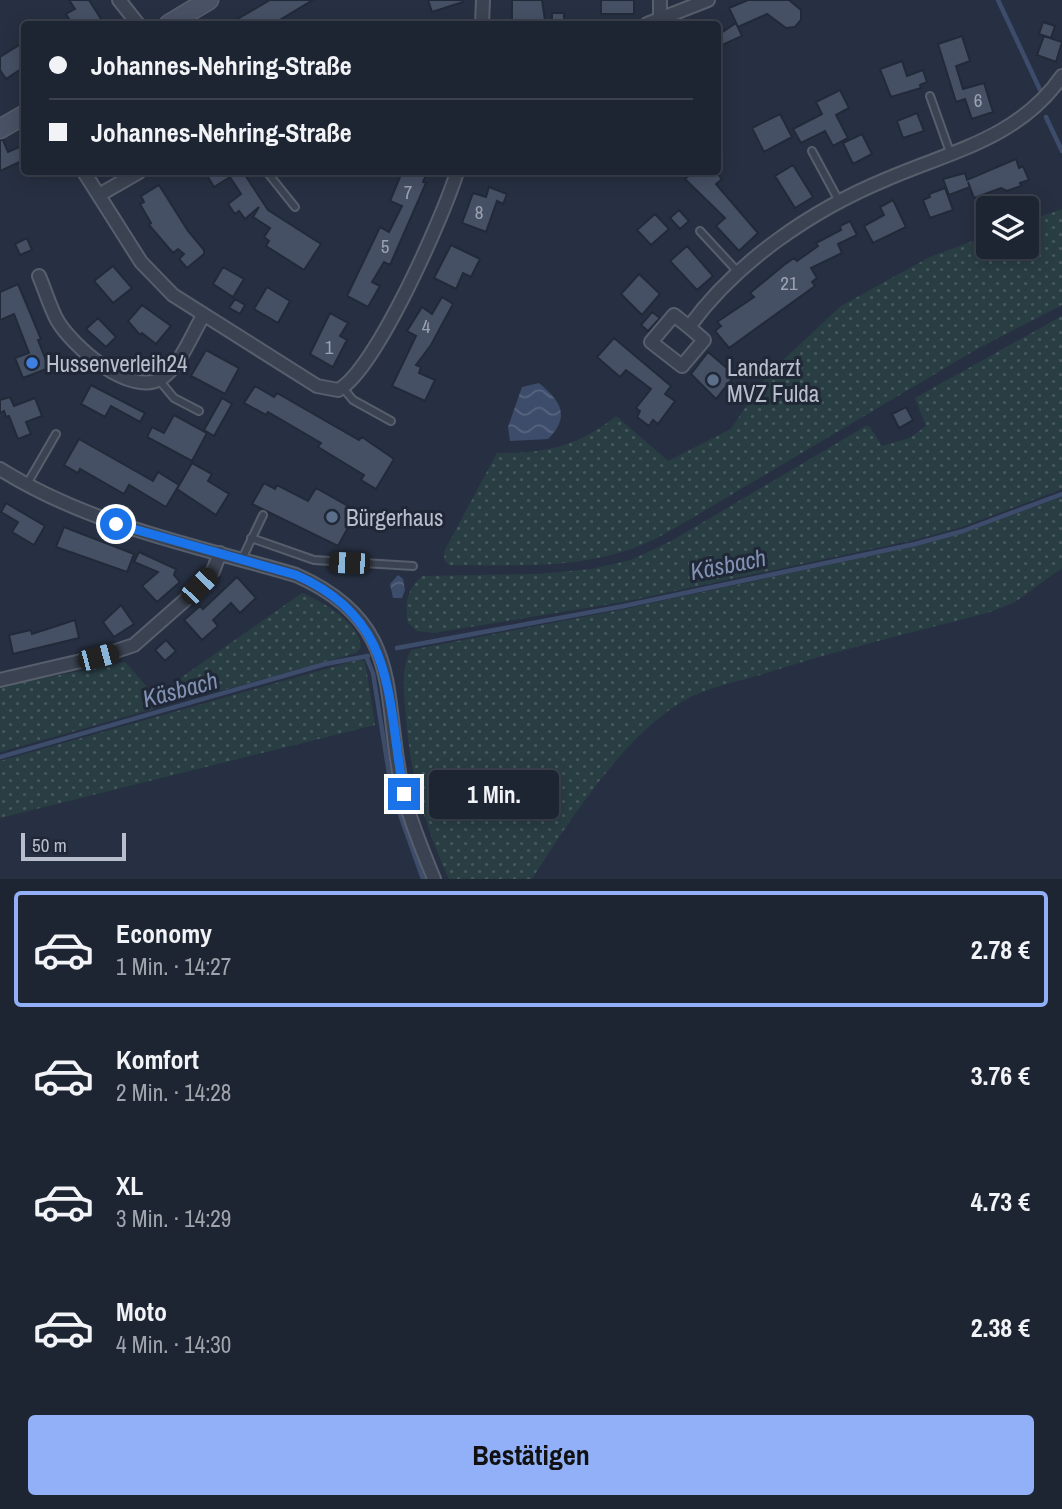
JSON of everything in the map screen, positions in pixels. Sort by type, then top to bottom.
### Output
[{"type":"street","points":[[119,0],[136,21]]},
{"type":"street","points":[[174,21],[209,0]]},
{"type":"street","points":[[482,21],[483,0]]},
{"type":"street","points":[[660,0],[660,19]]},
{"type":"street","points":[[655,21],[708,0]]},
{"type":"street","points":[[689,327],[738,272],[810,218],[887,178],[951,155],[1007,130],[1040,104],[1062,76]]},
{"type":"street","points":[[0,129],[21,117]]},
{"type":"street","points":[[86,175],[141,262],[173,295],[317,386],[331,390],[343,388],[354,379],[366,359],[424,255],[456,175]]},
{"type":"street","points":[[99,195],[134,175]]},
{"type":"street","points":[[39,276],[58,321],[72,341],[94,360],[128,380],[146,383],[159,380],[169,373],[203,316]]},
{"type":"street","points":[[0,469],[26,485],[116,524],[242,559],[316,584],[348,607],[374,643],[390,687],[404,794],[434,879]]},
{"type":"street","points":[[0,680],[98,657],[134,645],[214,571],[220,553]]},
{"type":"lane","points":[[930,96],[951,155]]},
{"type":"lane","points":[[812,151],[839,201]]},
{"type":"lane","points":[[269,175],[295,207]]},
{"type":"lane","points":[[700,231],[738,272]]},
{"type":"lane","points":[[159,380],[174,398],[199,411]]},
{"type":"lane","points":[[343,388],[353,400],[391,421]]},
{"type":"lane","points":[[26,485],[55,435]]},
{"type":"lane","points":[[242,559],[263,515]]},
{"type":"lane","points":[[251,538],[314,560],[412,565]]},
{"type":"green space","points":[[1062,209],[1062,305],[977,349],[651,541],[604,557],[582,561],[538,565],[449,565],[444,560],[445,550],[497,453],[530,452],[560,446],[589,435],[616,416],[668,461],[731,429],[767,375],[841,306],[930,257],[976,240],[976,259],[1039,259],[1039,217]]},
{"type":"green space","points":[[1062,316],[1062,489],[962,527],[914,540],[623,602],[433,633],[417,631],[408,623],[408,598],[422,576],[539,574],[592,569],[631,560],[673,540],[866,426],[870,427],[882,446],[910,438],[926,426],[915,398]]},
{"type":"green space","points":[[1062,497],[1062,568],[1015,602],[990,612],[819,657],[692,696],[661,716],[619,757],[562,832],[532,879],[449,879],[424,815],[410,755],[404,671],[411,650],[625,609],[916,546],[963,533]]},
{"type":"green space","points":[[302,593],[329,607],[347,621],[359,638],[361,647],[356,653],[209,694],[201,695],[188,690],[153,709],[0,752],[0,687],[125,662],[155,696]]},
{"type":"green space","points":[[358,660],[365,661],[375,725],[0,818],[0,761]]},
{"type":"water","points":[[539,383],[557,402],[561,415],[560,423],[548,439],[510,441],[508,427],[522,387]]},
{"type":"water","points":[[398,575],[403,579],[405,590],[402,598],[393,598],[390,584]]},
{"type":"building","points":[[69,0],[89,0],[101,19],[70,21],[66,14],[75,9]]},
{"type":"building","points":[[270,0],[313,0],[278,21],[234,21]]},
{"type":"building","points":[[428,0],[462,0],[463,2],[432,12]]},
{"type":"building","points":[[512,0],[542,0],[545,20],[512,21]]},
{"type":"building","points":[[601,0],[634,0],[634,14],[601,14]]},
{"type":"building","points":[[748,0],[789,0],[801,10],[801,20],[795,27],[786,28],[767,14],[738,27],[729,8]]},
{"type":"building","points":[[552,13],[564,13],[564,21],[552,21]]},
{"type":"building","points":[[1043,22],[1055,26],[1051,38],[1039,34]]},
{"type":"building","points":[[736,23],[742,36],[721,46],[721,33]]},
{"type":"building","points":[[962,36],[970,61],[956,66],[963,89],[984,83],[993,112],[972,119],[965,99],[956,102],[938,44]]},
{"type":"building","points":[[1044,36],[1062,42],[1056,62],[1037,55]]},
{"type":"building","points":[[21,44],[21,69],[6,79],[0,70],[0,57]]},
{"type":"building","points":[[902,61],[907,76],[923,70],[927,82],[920,85],[921,88],[891,97],[880,69]]},
{"type":"building","points":[[840,90],[849,108],[836,115],[848,138],[833,146],[825,131],[801,143],[793,129],[822,114],[816,102]]},
{"type":"building","points":[[917,113],[924,131],[903,138],[897,121]]},
{"type":"building","points":[[780,114],[792,137],[764,152],[752,128]]},
{"type":"building","points":[[862,134],[872,154],[853,164],[843,143]]},
{"type":"building","points":[[0,140],[3,140],[8,152],[21,146],[21,161],[0,171]]},
{"type":"building","points":[[1016,159],[1019,168],[1023,166],[1029,180],[1020,183],[1021,186],[1007,191],[1001,188],[974,198],[970,187],[949,195],[943,179],[965,173],[967,180]]},
{"type":"building","points":[[793,165],[813,197],[795,208],[775,176]]},
{"type":"building","points":[[207,175],[245,175],[268,210],[321,244],[304,270],[266,246],[269,241],[264,237],[270,228],[253,217],[259,207],[245,219],[239,211],[235,214],[228,204],[241,194],[230,177],[214,187]]},
{"type":"building","points":[[401,175],[426,175],[423,182],[426,183],[390,265],[384,262],[372,282],[380,286],[368,307],[347,296],[380,227],[389,232],[402,206],[390,201]]},
{"type":"building","points":[[690,175],[719,175],[722,179],[716,184],[758,233],[739,251],[716,226],[725,218],[685,179]]},
{"type":"building","points":[[159,185],[188,231],[204,250],[204,254],[187,268],[179,259],[184,254],[178,249],[173,253],[149,225],[151,223],[140,204],[144,202],[141,196]]},
{"type":"building","points":[[489,187],[507,194],[503,204],[497,201],[486,232],[462,223],[473,193],[486,197]]},
{"type":"building","points":[[945,188],[953,210],[930,218],[923,200],[930,197],[929,194]]},
{"type":"building","points":[[893,200],[906,227],[873,243],[864,226],[884,215],[880,207]]},
{"type":"building","points":[[679,210],[689,221],[680,229],[670,218]]},
{"type":"building","points":[[655,214],[669,229],[651,245],[637,230]]},
{"type":"building","points":[[850,221],[857,235],[838,244],[842,253],[811,268],[817,278],[812,282],[815,286],[729,348],[715,331],[721,326],[717,322],[754,297],[750,293],[784,265],[794,258],[797,261],[818,246],[816,243],[841,230],[840,226]]},
{"type":"building","points":[[27,238],[32,250],[20,255],[15,244]]},
{"type":"building","points":[[451,245],[480,259],[471,277],[463,273],[456,289],[434,278]]},
{"type":"building","points":[[687,246],[713,276],[697,290],[670,261]]},
{"type":"building","points":[[113,266],[132,288],[113,303],[94,281]]},
{"type":"building","points":[[223,267],[244,279],[233,297],[213,284]]},
{"type":"building","points":[[639,274],[660,294],[642,315],[621,294]]},
{"type":"building","points":[[18,284],[41,339],[38,340],[49,368],[23,378],[15,358],[29,353],[14,314],[0,320],[0,292]]},
{"type":"building","points":[[267,287],[290,301],[278,323],[254,309]]},
{"type":"building","points":[[442,297],[453,304],[431,345],[416,365],[421,367],[419,373],[435,380],[425,401],[392,386],[416,336],[407,331],[422,307],[432,314]]},
{"type":"building","points":[[235,299],[245,305],[240,314],[229,308]]},
{"type":"building","points":[[142,305],[171,326],[156,344],[142,333],[140,335],[128,321]]},
{"type":"building","points":[[652,312],[660,318],[648,331],[641,325]]},
{"type":"building","points":[[330,313],[348,323],[340,336],[347,340],[333,367],[310,354]]},
{"type":"building","points":[[98,318],[116,337],[106,347],[86,329]]},
{"type":"building","points":[[614,338],[671,386],[665,394],[675,401],[658,424],[653,420],[649,426],[637,417],[640,411],[636,408],[651,389],[626,370],[620,377],[597,357]]},
{"type":"building","points":[[206,350],[239,368],[225,394],[191,376]]},
{"type":"building","points":[[708,352],[735,375],[716,399],[691,374]]},
{"type":"building","points":[[91,385],[145,413],[140,422],[111,406],[105,417],[81,404]]},
{"type":"building","points":[[255,386],[274,397],[277,393],[359,440],[362,437],[394,459],[376,489],[361,480],[364,475],[318,447],[321,443],[268,412],[266,415],[244,403]]},
{"type":"building","points":[[10,397],[14,406],[35,398],[42,416],[26,422],[31,434],[18,439],[9,416],[6,417],[4,411],[0,413],[0,400]]},
{"type":"building","points":[[222,398],[232,404],[214,436],[204,430]]},
{"type":"building","points":[[906,407],[913,420],[899,428],[892,414]]},
{"type":"building","points":[[174,415],[207,433],[192,461],[147,437],[152,427],[164,433]]},
{"type":"building","points":[[79,439],[153,481],[158,472],[179,485],[166,507],[129,485],[124,494],[80,469],[78,473],[64,465]]},
{"type":"building","points":[[192,463],[212,474],[208,481],[229,494],[216,515],[177,489]]},
{"type":"building","points":[[264,483],[275,489],[277,485],[308,501],[316,488],[357,511],[338,546],[252,504]]},
{"type":"building","points":[[6,503],[45,526],[34,545],[12,532],[18,522],[1,512]]},
{"type":"building","points":[[64,527],[134,554],[127,572],[56,547]]},
{"type":"building","points":[[139,552],[176,569],[174,575],[180,582],[157,602],[142,586],[158,572],[134,562]]},
{"type":"building","points":[[237,577],[256,598],[240,613],[231,603],[213,620],[218,626],[202,640],[184,620],[200,606],[203,609]]},
{"type":"building","points":[[121,605],[134,624],[114,637],[103,622]]},
{"type":"building","points":[[75,620],[79,638],[13,654],[9,635],[31,630],[32,634]]},
{"type":"building","points":[[166,640],[176,651],[165,661],[155,650]]},
{"type":"waterway","points":[[998,0],[1041,92]]},
{"type":"waterway","points":[[1046,117],[1062,151]]},
{"type":"waterway","name":"Käsbach","points":[[397,648],[624,606],[915,544],[963,531],[1062,494]]},
{"type":"waterway","points":[[366,656],[373,673],[392,792],[423,879]]},
{"type":"waterway","name":"Käsbach","points":[[0,757],[325,664],[368,656]]},
{"type":"place","name":"Hussenverleih24","points":[[32,363]]},
{"type":"place","name":"Landarzt MVZ Fulda","points":[[713,380]]},
{"type":"place","name":"Bürgerhaus","points":[[332,517]]},
{"type":"route","points":[[116,524],[296,575],[316,584],[348,607],[364,626],[384,665],[390,687],[404,794]]}]
